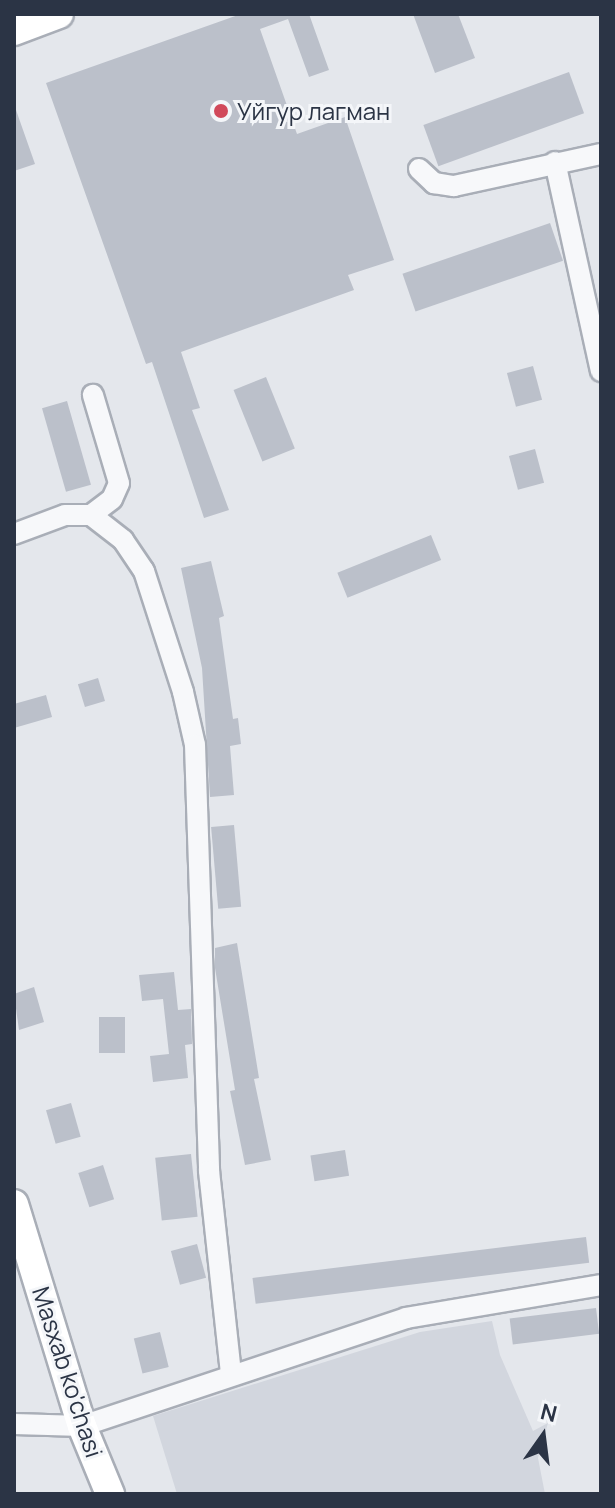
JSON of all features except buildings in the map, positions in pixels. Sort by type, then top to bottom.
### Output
[{"type":"main road","points":[[14,31],[59,14]]},
{"type":"main road","name":"Masxab ko'chasi","points":[[14,1204],[82,1426],[110,1494]]},
{"type":"street","points":[[419,169],[434,183],[454,186],[601,154]]},
{"type":"street","points":[[555,162],[601,371]]},
{"type":"street","points":[[14,534],[65,515],[91,515],[112,499],[119,483],[93,395]]},
{"type":"street","points":[[91,515],[123,540],[144,571],[195,745],[209,1171],[231,1373]]},
{"type":"street","points":[[14,1424],[82,1426],[231,1373],[406,1318],[601,1285]]},
{"type":"shaded area","points":[[492,1321],[500,1355],[533,1431],[548,1423],[538,1458],[545,1494],[177,1494],[153,1416],[420,1332]]},
{"type":"place","name":"Уйгур лагман","points":[[221,111]]}]
